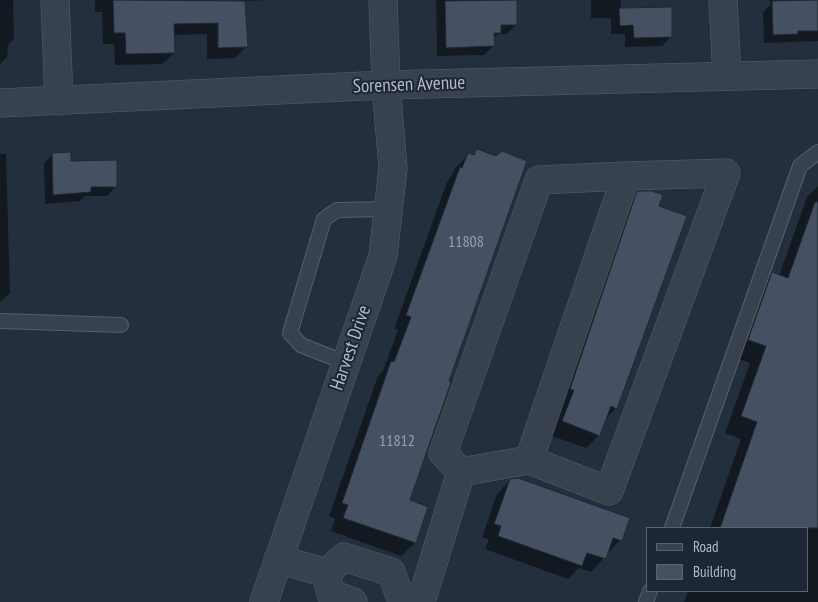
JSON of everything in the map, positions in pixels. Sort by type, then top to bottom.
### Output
[{"type":"street","points":[[55,0],[59,101]]},
{"type":"street","name":"Harvest Drive","points":[[264,602],[383,256],[393,168],[386,85],[383,0]]},
{"type":"street","points":[[723,0],[727,76]]},
{"type":"street","name":"Sorensen Avenue","points":[[0,103],[386,85],[818,74]]},
{"type":"street","points":[[726,173],[609,491],[529,460],[461,472],[443,454],[539,180],[726,173]]},
{"type":"street","points":[[529,460],[626,176]]},
{"type":"street","points":[[408,601],[461,472]]},
{"type":"street","points":[[326,573],[344,557],[374,566],[391,572],[408,601]]},
{"type":"street","points":[[278,559],[326,573]]},
{"type":"street","points":[[361,602],[374,566]]},
{"type":"street","points":[[326,573],[331,594],[353,602]]},
{"type":"lane","points":[[672,527],[800,166],[818,152]]},
{"type":"lane","points":[[346,363],[301,345],[290,332],[324,219],[337,210],[388,209]]},
{"type":"lane","points":[[0,321],[121,325]]},
{"type":"building","points":[[113,0],[245,1],[248,47],[218,48],[218,23],[174,24],[175,53],[126,54],[125,33],[114,33]]},
{"type":"building","points":[[517,0],[517,25],[501,25],[501,33],[494,33],[495,46],[446,48],[445,1]]},
{"type":"building","points":[[818,0],[818,31],[798,31],[798,34],[773,35],[772,1]]},
{"type":"building","points":[[672,7],[672,37],[634,38],[633,25],[620,26],[619,8]]},
{"type":"building","points":[[477,149],[496,156],[502,151],[527,161],[449,381],[451,382],[410,500],[428,507],[416,543],[343,518],[348,505],[342,503],[391,361],[394,362],[411,317],[406,315],[460,167],[462,168],[468,153],[474,155]]},
{"type":"building","points":[[71,152],[71,161],[117,160],[117,187],[91,187],[91,192],[53,195],[52,153]]},
{"type":"building","points":[[637,191],[652,191],[663,195],[659,206],[687,216],[617,409],[611,406],[600,436],[562,421],[574,390],[570,389]]},
{"type":"building","points":[[815,202],[818,202],[818,528],[720,527],[757,422],[741,416],[766,346],[748,340],[772,272],[788,278]]},
{"type":"building","points":[[518,478],[630,518],[622,541],[613,538],[606,559],[587,553],[582,566],[498,536],[501,526],[494,524],[510,479]]}]
